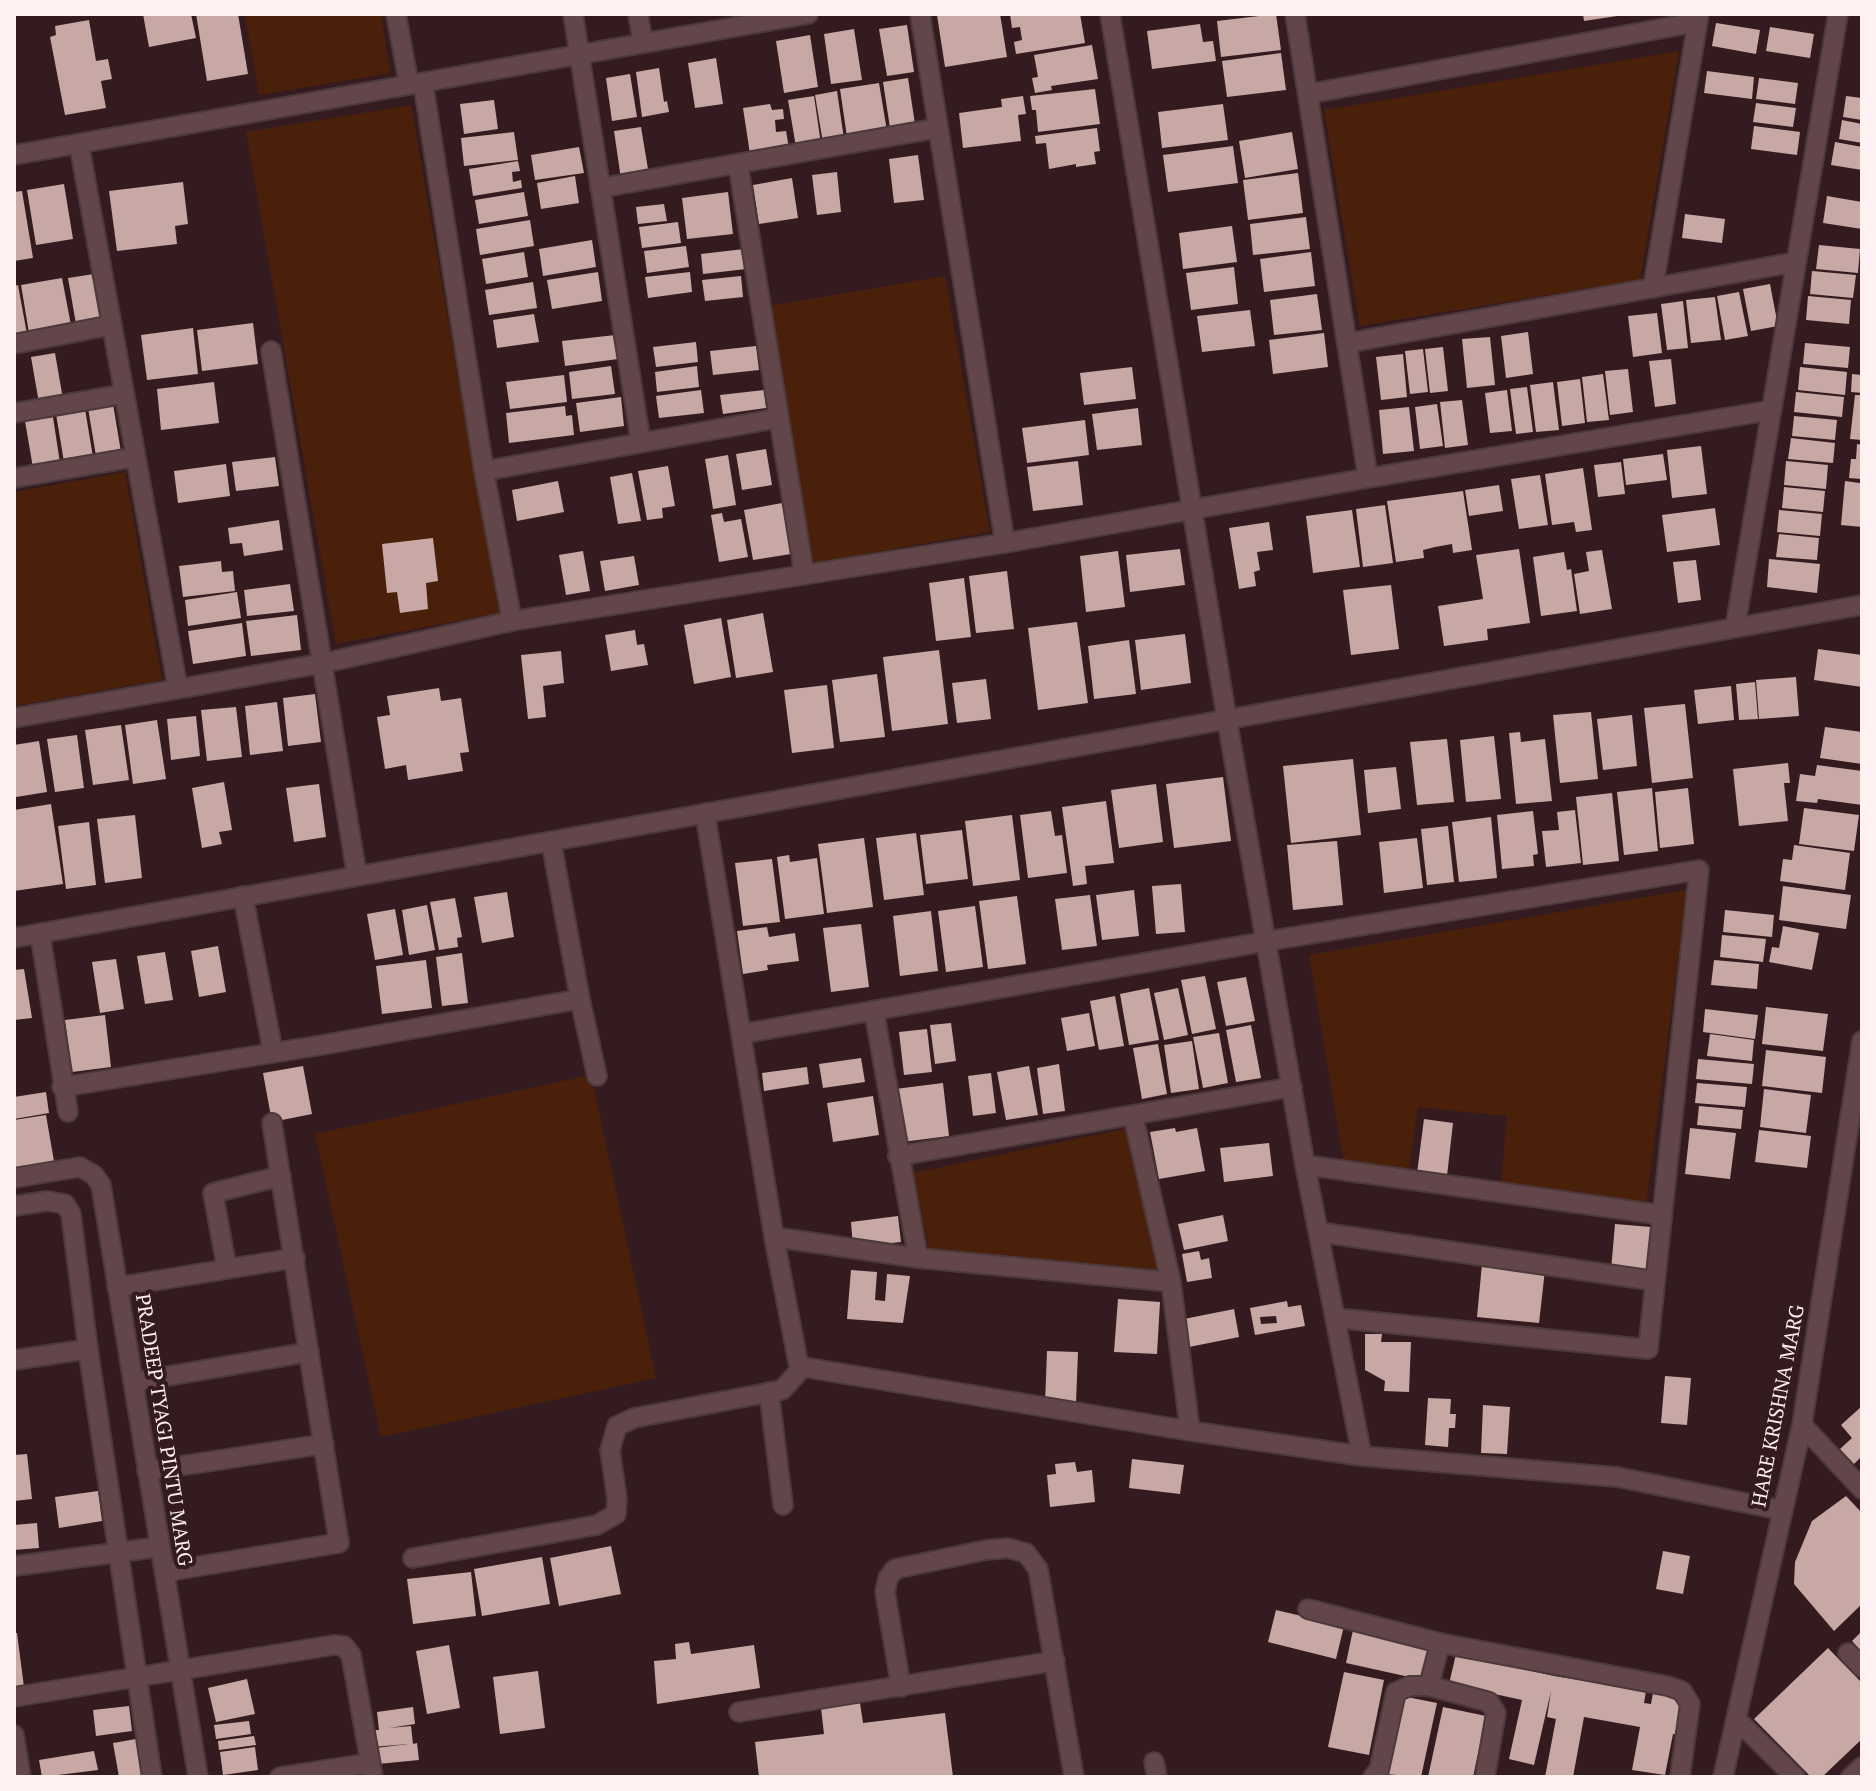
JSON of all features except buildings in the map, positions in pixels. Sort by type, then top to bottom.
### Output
[{"type":"street","points":[[396,14],[416,84],[512,621]]},
{"type":"street","points":[[573,14],[641,443]]},
{"type":"street","points":[[638,14],[643,43]]},
{"type":"street","points":[[14,155],[643,43],[704,23],[808,14]]},
{"type":"street","points":[[920,14],[1005,543]]},
{"type":"street","points":[[1110,14],[1227,720],[1305,1165],[1362,1456]]},
{"type":"street","points":[[1295,14],[1368,478]]},
{"type":"street","points":[[1735,628],[1838,14]]},
{"type":"street","points":[[1308,94],[1698,18],[1653,288]]},
{"type":"street","points":[[600,188],[938,128]]},
{"type":"street","points":[[79,144],[178,689]]},
{"type":"street","points":[[738,164],[804,573]]},
{"type":"street","points":[[1347,343],[1796,262]]},
{"type":"street","points":[[14,344],[112,325]]},
{"type":"street","points":[[271,351],[357,876]]},
{"type":"street","points":[[14,413],[124,394]]},
{"type":"street","points":[[14,718],[324,663],[512,621],[1005,543],[1772,410]]},
{"type":"street","points":[[484,471],[779,418]]},
{"type":"street","points":[[14,478],[136,457]]},
{"type":"street","points":[[14,938],[1862,605]]},
{"type":"street","points":[[705,813],[774,1237],[798,1362],[803,1367],[1362,1456],[1617,1477],[1781,1510]]},
{"type":"street","points":[[551,841],[597,1076]]},
{"type":"street","points":[[741,1034],[1268,941],[1699,870],[1648,1349],[1335,1318]]},
{"type":"street","points":[[243,896],[273,1052]]},
{"type":"street","points":[[40,933],[68,1112]]},
{"type":"street","points":[[62,1087],[580,999]]},
{"type":"street","points":[[874,1011],[918,1258]]},
{"type":"street","name":"HARE KRISHNA MARG","points":[[1723,1777],[1802,1425],[1855,1140],[1862,1041]]},
{"type":"street","points":[[898,1156],[1292,1087]]},
{"type":"street","points":[[1133,1115],[1171,1282],[1190,1431]]},
{"type":"street","points":[[164,1572],[339,1543],[272,1123]]},
{"type":"street","points":[[1305,1165],[1662,1215]]},
{"type":"street","name":"PRADEEP TYAGI PINTU MARG","points":[[14,1178],[80,1167],[94,1175],[101,1185],[198,1777]]},
{"type":"street","points":[[227,1269],[213,1193],[281,1176]]},
{"type":"street","points":[[14,1206],[47,1201],[65,1204],[71,1214],[117,1552],[152,1777]]},
{"type":"street","points":[[1318,1232],[1655,1281]]},
{"type":"street","points":[[774,1237],[918,1258],[1171,1282]]},
{"type":"street","points":[[117,1287],[295,1258]]},
{"type":"street","points":[[14,1360],[88,1349]]},
{"type":"street","points":[[133,1382],[309,1352]]},
{"type":"street","points":[[413,1558],[597,1525],[616,1514],[610,1450],[617,1426],[634,1418],[782,1390],[803,1367]]},
{"type":"street","points":[[769,1392],[783,1505]]},
{"type":"street","points":[[1802,1425],[1862,1489]]},
{"type":"street","points":[[147,1471],[324,1444]]},
{"type":"street","points":[[14,1566],[159,1547]]},
{"type":"street","points":[[901,1687],[885,1592],[888,1578],[895,1569],[986,1550],[1008,1548],[1026,1553],[1038,1569],[1074,1777]]},
{"type":"street","points":[[1308,1609],[1440,1643],[1682,1691],[1690,1704],[1680,1777]]},
{"type":"street","points":[[1429,1686],[1440,1643]]},
{"type":"street","points":[[14,1697],[334,1645],[344,1646],[351,1655],[372,1770],[280,1777]]},
{"type":"street","points":[[1848,1653],[1862,1667]]},
{"type":"street","points":[[739,1712],[1055,1661]]},
{"type":"street","points":[[1373,1777],[1379,1770],[1396,1692],[1410,1686],[1429,1686],[1489,1702],[1496,1713],[1485,1777]]},
{"type":"street","points":[[1736,1719],[1795,1777]]},
{"type":"street","points":[[14,1735],[21,1777]]},
{"type":"street","points":[[1851,1777],[1862,1767]]},
{"type":"shaded area","points":[[381,14],[390,73],[259,95],[245,16]]},
{"type":"shaded area","points":[[1679,51],[1640,280],[1360,326],[1324,110]]},
{"type":"shaded area","points":[[411,105],[499,613],[336,644],[246,132]]},
{"type":"shaded area","points":[[945,276],[990,532],[814,563],[769,306]]},
{"type":"shaded area","points":[[125,472],[162,680],[14,706],[14,492]]},
{"type":"shaded area","points":[[1687,890],[1646,1204],[1501,1185],[1507,1116],[1418,1107],[1408,1175],[1344,1163],[1309,955]]},
{"type":"shaded area","points":[[591,1075],[656,1378],[381,1437],[315,1134]]},
{"type":"shaded area","points":[[1128,1128],[1158,1273],[929,1249],[913,1173]]}]
